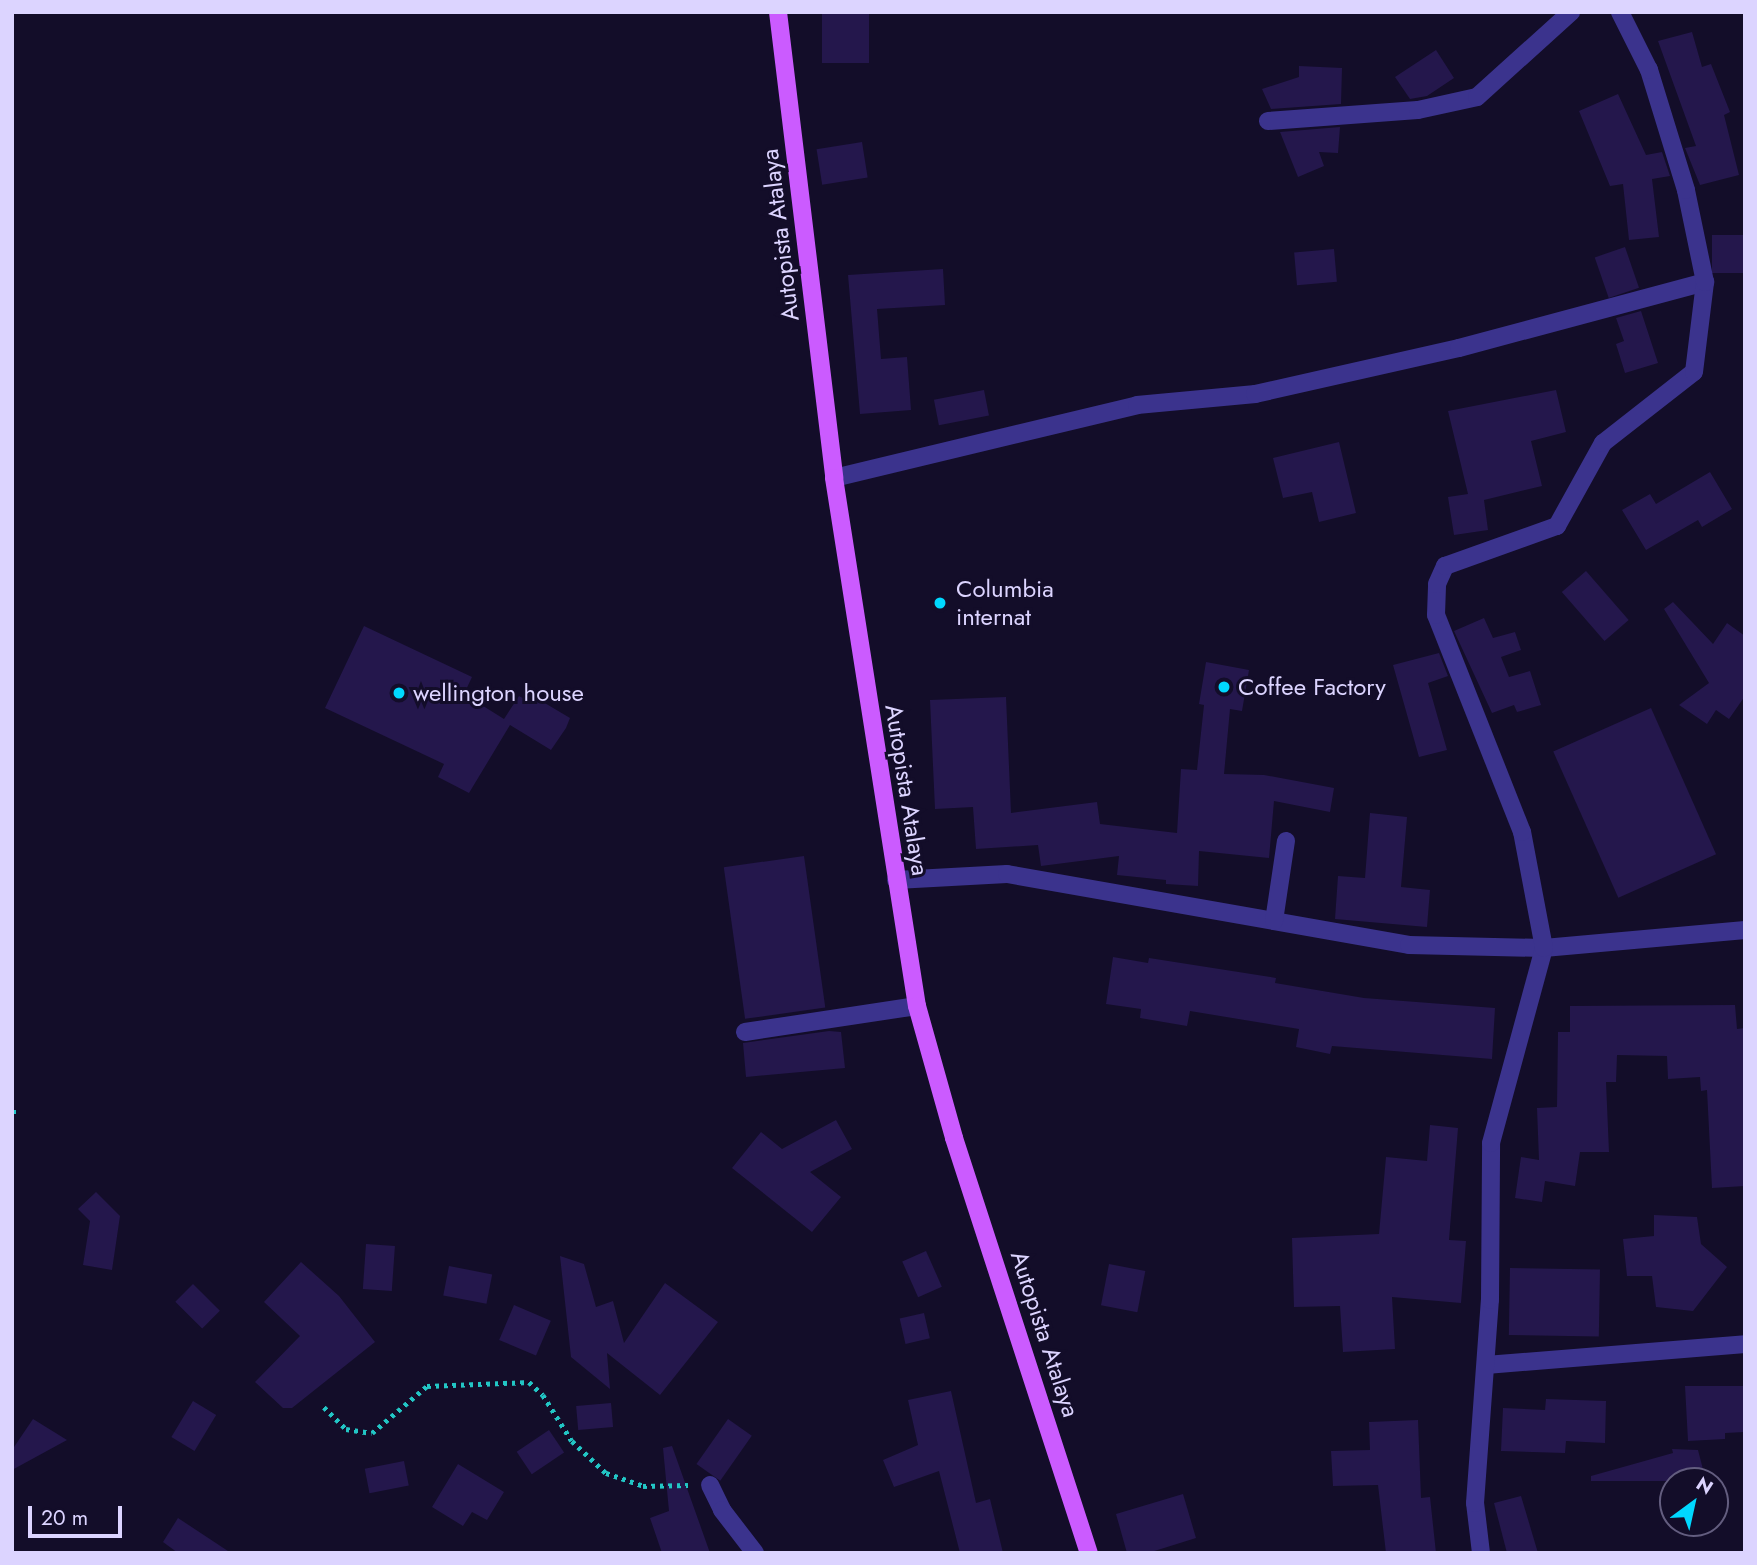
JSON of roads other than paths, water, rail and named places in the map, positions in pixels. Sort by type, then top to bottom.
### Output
[{"type":"main road","name":"Autopista Atalaya","points":[[778,12],[834,478],[917,1006],[954,1138],[1089,1553]]},
{"type":"street","points":[[1268,121],[1418,110],[1477,97],[1571,12]]},
{"type":"street","points":[[1481,1553],[1475,1503],[1486,1365],[1491,1143],[1544,948],[1522,832],[1436,615],[1437,584],[1446,566],[1557,526],[1603,443],[1694,372],[1705,282],[1686,190],[1649,70],[1620,12]]},
{"type":"street","points":[[834,478],[1137,405],[1255,394],[1459,348],[1705,282]]},
{"type":"street","points":[[1274,921],[1286,841]]},
{"type":"street","points":[[896,880],[1007,874],[1409,945],[1544,948],[1745,930]]},
{"type":"street","points":[[745,1032],[917,1006]]},
{"type":"street","points":[[1486,1365],[1745,1343]]},
{"type":"street","points":[[710,1485],[722,1510],[755,1553]]},
{"type":"place","name":"Columbia internat","points":[[940,603]]},
{"type":"place","name":"Coffee Factory","points":[[1224,687]]},
{"type":"place","name":"wellington house","points":[[399,693]]}]
